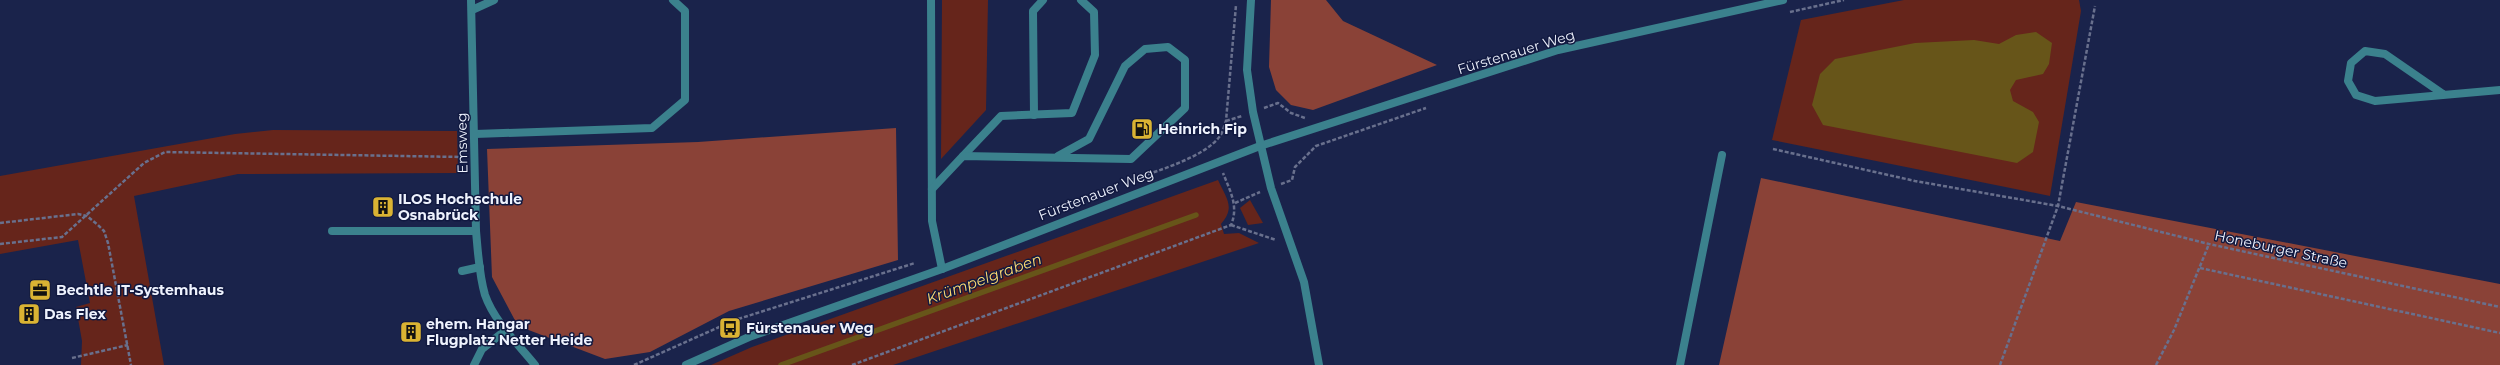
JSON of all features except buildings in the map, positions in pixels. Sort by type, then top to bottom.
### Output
[{"type":"street","name":"Emsweg","points":[[471,0],[476,231],[480,267],[486,296],[506,330],[535,365]]},
{"type":"street","points":[[474,134],[652,128],[686,100],[685,11],[673,0]]},
{"type":"street","points":[[931,0],[932,221],[938,256],[942,269]]},
{"type":"street","points":[[1034,114],[1033,11],[1043,0]]},
{"type":"street","points":[[932,189],[1001,116],[1072,113],[1094,56],[1094,12],[1082,0]]},
{"type":"street","points":[[1251,0],[1247,70],[1260,146],[1271,188],[1304,282],[1319,365]]},
{"type":"street","name":"Fürstenauer Weg","points":[[686,365],[749,337],[942,269],[1260,146],[1558,50],[1784,0]]},
{"type":"street","points":[[472,10],[492,1]]},
{"type":"street","points":[[963,156],[1058,156],[1131,159],[1185,108],[1185,60],[1168,47],[1145,49],[1125,66],[1089,139],[1058,156]]},
{"type":"street","points":[[2443,94],[2385,54],[2365,51],[2351,63],[2348,81],[2356,95],[2375,101],[2500,90]]},
{"type":"street","points":[[1680,365],[1722,155]]},
{"type":"street","points":[[332,231],[476,231]]},
{"type":"street","points":[[462,270],[480,267]]},
{"type":"street","points":[[474,365],[482,349],[506,330]]},
{"type":"path","points":[[1127,182],[1184,159],[1212,144],[1221,135],[1226,121],[1237,0]]},
{"type":"path","points":[[1783,13],[1844,0]]},
{"type":"path","points":[[2000,365],[2058,206],[2095,6]]},
{"type":"path","points":[[1278,103],[1291,113],[1304,116]]},
{"type":"path","points":[[1292,180],[1295,167],[1316,146],[1427,108]]},
{"type":"path","name":"Honeburger Straße","points":[[1773,149],[1916,181],[2058,206],[2209,244],[2500,307]]},
{"type":"path","points":[[0,244],[62,237],[144,163],[166,152],[475,156]]},
{"type":"path","points":[[1231,225],[1235,216],[1235,203]]},
{"type":"path","points":[[0,223],[78,214],[87,216],[104,231],[108,243],[131,365]]},
{"type":"path","points":[[852,365],[1231,225],[1259,234]]},
{"type":"path","points":[[2156,365],[2174,330],[2209,244]]},
{"type":"path","points":[[634,365],[735,320],[938,256]]},
{"type":"path","points":[[2200,268],[2500,334]]},
{"type":"path","points":[[72,358],[128,345]]},
{"type":"shaded area","points":[[942,0],[988,0],[986,110],[941,159]]},
{"type":"shaded area","points":[[1271,0],[1326,0],[1343,21],[1437,65],[1313,110],[1291,105],[1276,90],[1269,67]]},
{"type":"shaded area","points":[[1904,0],[2079,0],[2081,11],[2050,196],[1772,140],[1801,20]]},
{"type":"shaded area","points":[[2036,32],[2052,43],[2049,64],[2043,74],[2016,80],[2010,90],[2013,101],[2033,112],[2039,122],[2033,152],[2017,163],[1823,125],[1812,105],[1820,74],[1835,59],[1915,43],[1974,40],[1999,44],[2016,35]]},
{"type":"shaded area","points":[[896,128],[898,260],[729,311],[650,352],[605,359],[518,326],[492,277],[487,149],[698,142]]},
{"type":"shaded area","points":[[273,130],[457,131],[458,173],[238,174],[134,196],[164,365],[81,365],[82,341],[76,307],[90,303],[78,240],[0,254],[0,176],[235,134]]},
{"type":"shaded area","points":[[1761,178],[2060,241],[2076,202],[2500,284],[2500,365],[1719,365]]},
{"type":"shaded area","points":[[1218,180],[1229,207],[1226,218],[1221,224],[1224,234],[1239,233],[1259,243],[893,365],[711,365],[752,347]]},
{"type":"shaded area","points":[[1250,200],[1263,223],[1248,225],[1240,208]]},
{"type":"waterway","name":"Krümpelgraben","points":[[781,365],[1196,215]]},
{"type":"place","name":"Heinrich Fip","points":[[1142,129]]},
{"type":"place","name":"ILOS Hochschule Osnabrück","points":[[383,207]]},
{"type":"place","name":"Bechtle IT-Systemhaus","points":[[40,290]]},
{"type":"place","name":"Das Flex","points":[[29,314]]},
{"type":"place","name":"Fürstenauer Weg","points":[[730,328]]},
{"type":"place","name":"ehem. Hangar Flugplatz Netter Heide","points":[[411,332]]}]
